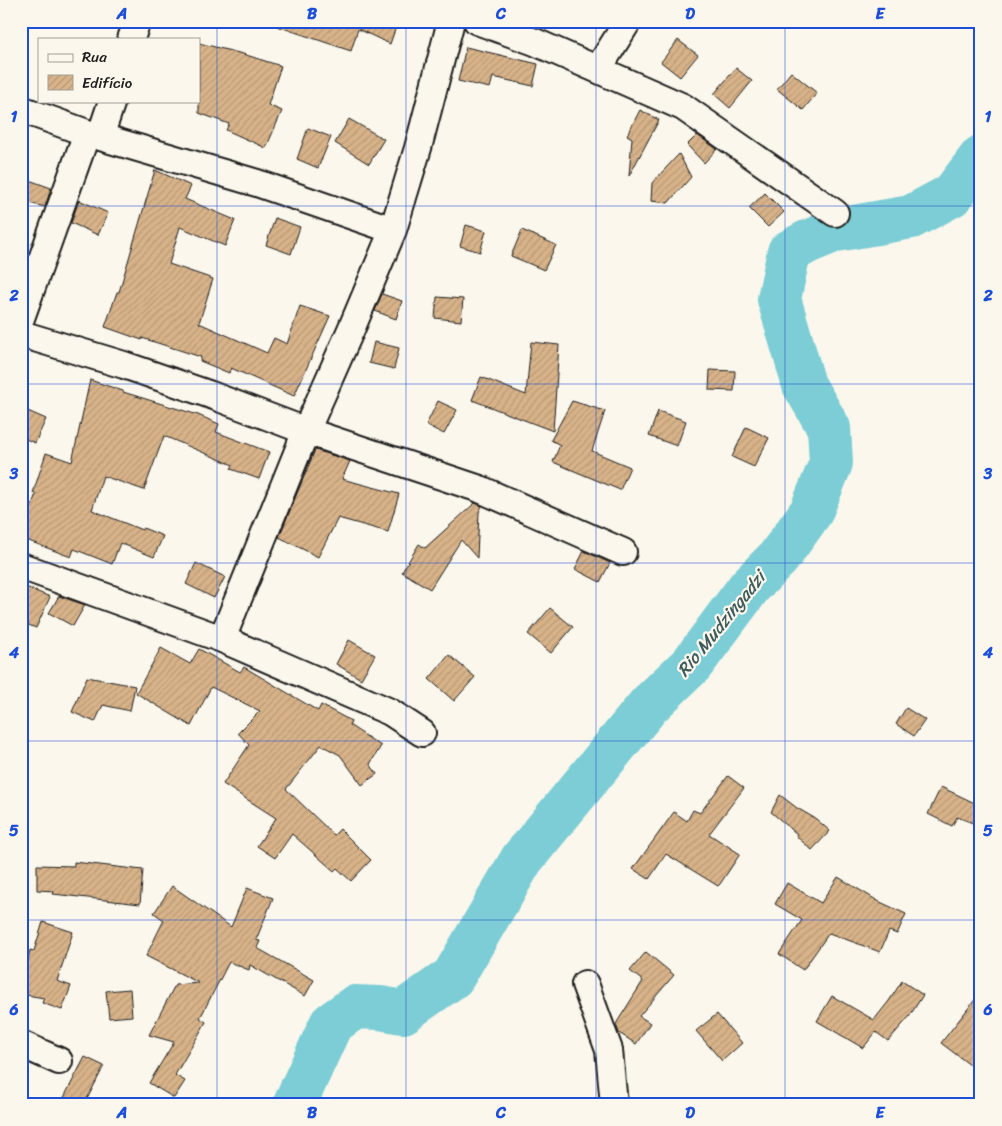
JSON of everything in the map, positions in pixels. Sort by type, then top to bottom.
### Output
[{"type":"street","points":[[131,38],[137,21]]},
{"type":"street","points":[[222,638],[306,431],[393,230],[418,148],[451,21]]},
{"type":"street","points":[[477,21],[535,42],[683,107],[835,213]]},
{"type":"street","points":[[598,69],[628,21]]},
{"type":"street","points":[[21,318],[94,135],[111,102]]},
{"type":"street","points":[[21,109],[94,135],[257,183],[393,230]]},
{"type":"street","points":[[21,334],[142,371],[306,431],[480,489],[623,552]]},
{"type":"street","points":[[21,566],[222,638],[390,712],[422,733]]},
{"type":"street","points":[[585,984],[609,1050],[614,1105]]},
{"type":"street","points":[[21,1044],[59,1061]]},
{"type":"building","points":[[274,21],[398,21],[390,44],[358,29],[351,51],[274,25]]},
{"type":"building","points":[[678,40],[698,55],[680,77],[661,62]]},
{"type":"building","points":[[200,43],[281,66],[268,105],[282,111],[266,148],[226,130],[229,124],[199,113]]},
{"type":"building","points":[[466,47],[538,64],[533,86],[493,77],[490,88],[458,81]]},
{"type":"building","points":[[736,68],[752,81],[730,108],[714,94]]},
{"type":"building","points":[[791,72],[817,93],[803,110],[777,89]]},
{"type":"building","points":[[640,110],[659,120],[629,176],[632,138],[627,135]]},
{"type":"building","points":[[349,119],[384,139],[369,164],[335,143]]},
{"type":"building","points":[[308,128],[331,137],[318,168],[297,159]]},
{"type":"building","points":[[697,135],[717,149],[704,163],[687,145]]},
{"type":"building","points":[[679,154],[691,177],[668,203],[651,201],[652,183]]},
{"type":"building","points":[[155,170],[191,186],[185,199],[235,220],[225,246],[180,227],[169,264],[213,279],[199,323],[267,353],[274,338],[287,344],[300,306],[330,316],[294,396],[231,368],[229,373],[200,361],[201,357],[105,327],[117,292],[119,292]]},
{"type":"building","points":[[21,177],[51,188],[45,207],[21,201]]},
{"type":"building","points":[[765,193],[784,212],[768,227],[749,208]]},
{"type":"building","points":[[79,200],[108,213],[98,235],[71,223]]},
{"type":"building","points":[[275,218],[300,227],[291,254],[266,245]]},
{"type":"building","points":[[466,225],[486,231],[480,252],[460,246]]},
{"type":"building","points":[[522,230],[556,245],[544,270],[511,256]]},
{"type":"building","points":[[382,294],[402,301],[396,319],[375,311]]},
{"type":"building","points":[[437,297],[463,299],[461,321],[435,318]]},
{"type":"building","points":[[374,342],[399,348],[394,369],[369,363]]},
{"type":"building","points":[[531,342],[559,345],[553,431],[472,400],[481,377],[526,395]]},
{"type":"building","points":[[710,370],[735,371],[734,391],[709,390]]},
{"type":"building","points":[[90,380],[198,415],[219,424],[216,432],[269,452],[259,479],[231,469],[233,465],[164,436],[144,490],[103,476],[92,510],[142,530],[143,528],[163,536],[154,557],[120,543],[112,564],[74,549],[71,557],[21,538],[21,533],[36,494],[33,493],[46,453],[72,462]]},
{"type":"building","points":[[438,401],[457,410],[444,434],[426,425]]},
{"type":"building","points":[[572,401],[605,411],[592,451],[630,467],[620,490],[553,462],[560,445],[551,440]]},
{"type":"building","points":[[21,408],[46,419],[35,443],[21,437]]},
{"type":"building","points":[[658,411],[686,421],[677,446],[649,436]]},
{"type":"building","points":[[746,427],[769,438],[754,467],[732,457]]},
{"type":"building","points":[[315,450],[350,461],[342,479],[399,494],[388,532],[338,518],[318,557],[279,537]]},
{"type":"building","points":[[475,503],[482,506],[479,512],[477,558],[461,540],[430,589],[402,572],[419,544],[425,548]]},
{"type":"building","points":[[584,551],[610,563],[600,582],[575,569]]},
{"type":"building","points":[[196,563],[225,577],[214,598],[186,584]]},
{"type":"building","points":[[21,585],[50,597],[36,628],[21,622]]},
{"type":"building","points":[[59,596],[85,605],[73,626],[49,613]]},
{"type":"building","points":[[550,608],[573,627],[551,653],[528,634]]},
{"type":"building","points":[[349,640],[375,655],[361,679],[336,664]]},
{"type":"building","points":[[161,648],[190,664],[199,649],[240,672],[244,667],[318,711],[321,705],[351,721],[349,725],[381,746],[370,764],[377,774],[362,785],[340,755],[321,745],[286,789],[334,835],[340,829],[371,860],[351,881],[337,868],[334,871],[292,834],[275,858],[257,846],[276,818],[223,784],[249,745],[238,733],[260,711],[211,687],[191,726],[136,693]]},
{"type":"building","points":[[449,655],[475,677],[454,701],[429,679]]},
{"type":"building","points":[[87,677],[135,686],[130,711],[103,705],[95,722],[72,712]]},
{"type":"building","points":[[906,708],[925,720],[914,736],[896,724]]},
{"type":"building","points":[[728,776],[744,788],[709,834],[740,854],[718,886],[666,854],[649,879],[633,869],[674,812],[687,821],[693,810],[700,813]]},
{"type":"building","points":[[941,787],[981,806],[981,826],[957,817],[952,826],[928,814]]},
{"type":"building","points":[[780,795],[816,819],[830,831],[812,850],[796,836],[797,834],[771,812]]},
{"type":"building","points":[[74,862],[143,870],[140,904],[53,894],[54,891],[37,890],[37,865],[74,866]]},
{"type":"building","points":[[838,877],[878,901],[906,914],[897,934],[889,931],[880,952],[829,933],[803,970],[779,954],[802,920],[775,904],[787,883],[821,903]]},
{"type":"building","points":[[172,886],[231,927],[247,888],[273,898],[256,940],[260,941],[257,948],[314,980],[305,996],[250,965],[249,970],[229,962],[200,1018],[206,1022],[175,1075],[185,1081],[174,1098],[149,1083],[174,1042],[149,1035],[175,985],[199,983],[146,956],[164,920],[154,913]]},
{"type":"building","points":[[43,922],[73,932],[57,981],[71,986],[62,1010],[42,1003],[44,998],[21,994],[30,950],[34,951]]},
{"type":"building","points":[[646,952],[674,975],[639,1016],[650,1023],[636,1044],[619,1033],[616,1024],[643,981],[630,971]]},
{"type":"building","points":[[902,981],[923,995],[909,1017],[888,1041],[876,1032],[863,1048],[817,1021],[832,996],[874,1020]]},
{"type":"building","points":[[130,989],[132,1016],[109,1018],[106,991]]},
{"type":"building","points":[[981,992],[981,1051],[970,1065],[941,1043]]},
{"type":"building","points":[[717,1014],[742,1043],[722,1061],[696,1031]]},
{"type":"building","points":[[85,1057],[104,1066],[84,1105],[60,1105]]},
{"type":"waterway","name":"Rio Mudzingadzi","points":[[296,1105],[296,1101],[331,1024],[355,1007],[380,1008],[403,1012],[453,977],[522,859],[649,705],[692,664],[750,586],[778,558],[811,512],[831,463],[829,428],[804,385],[779,299],[789,252],[836,230],[911,217],[952,195],[981,157]]}]
